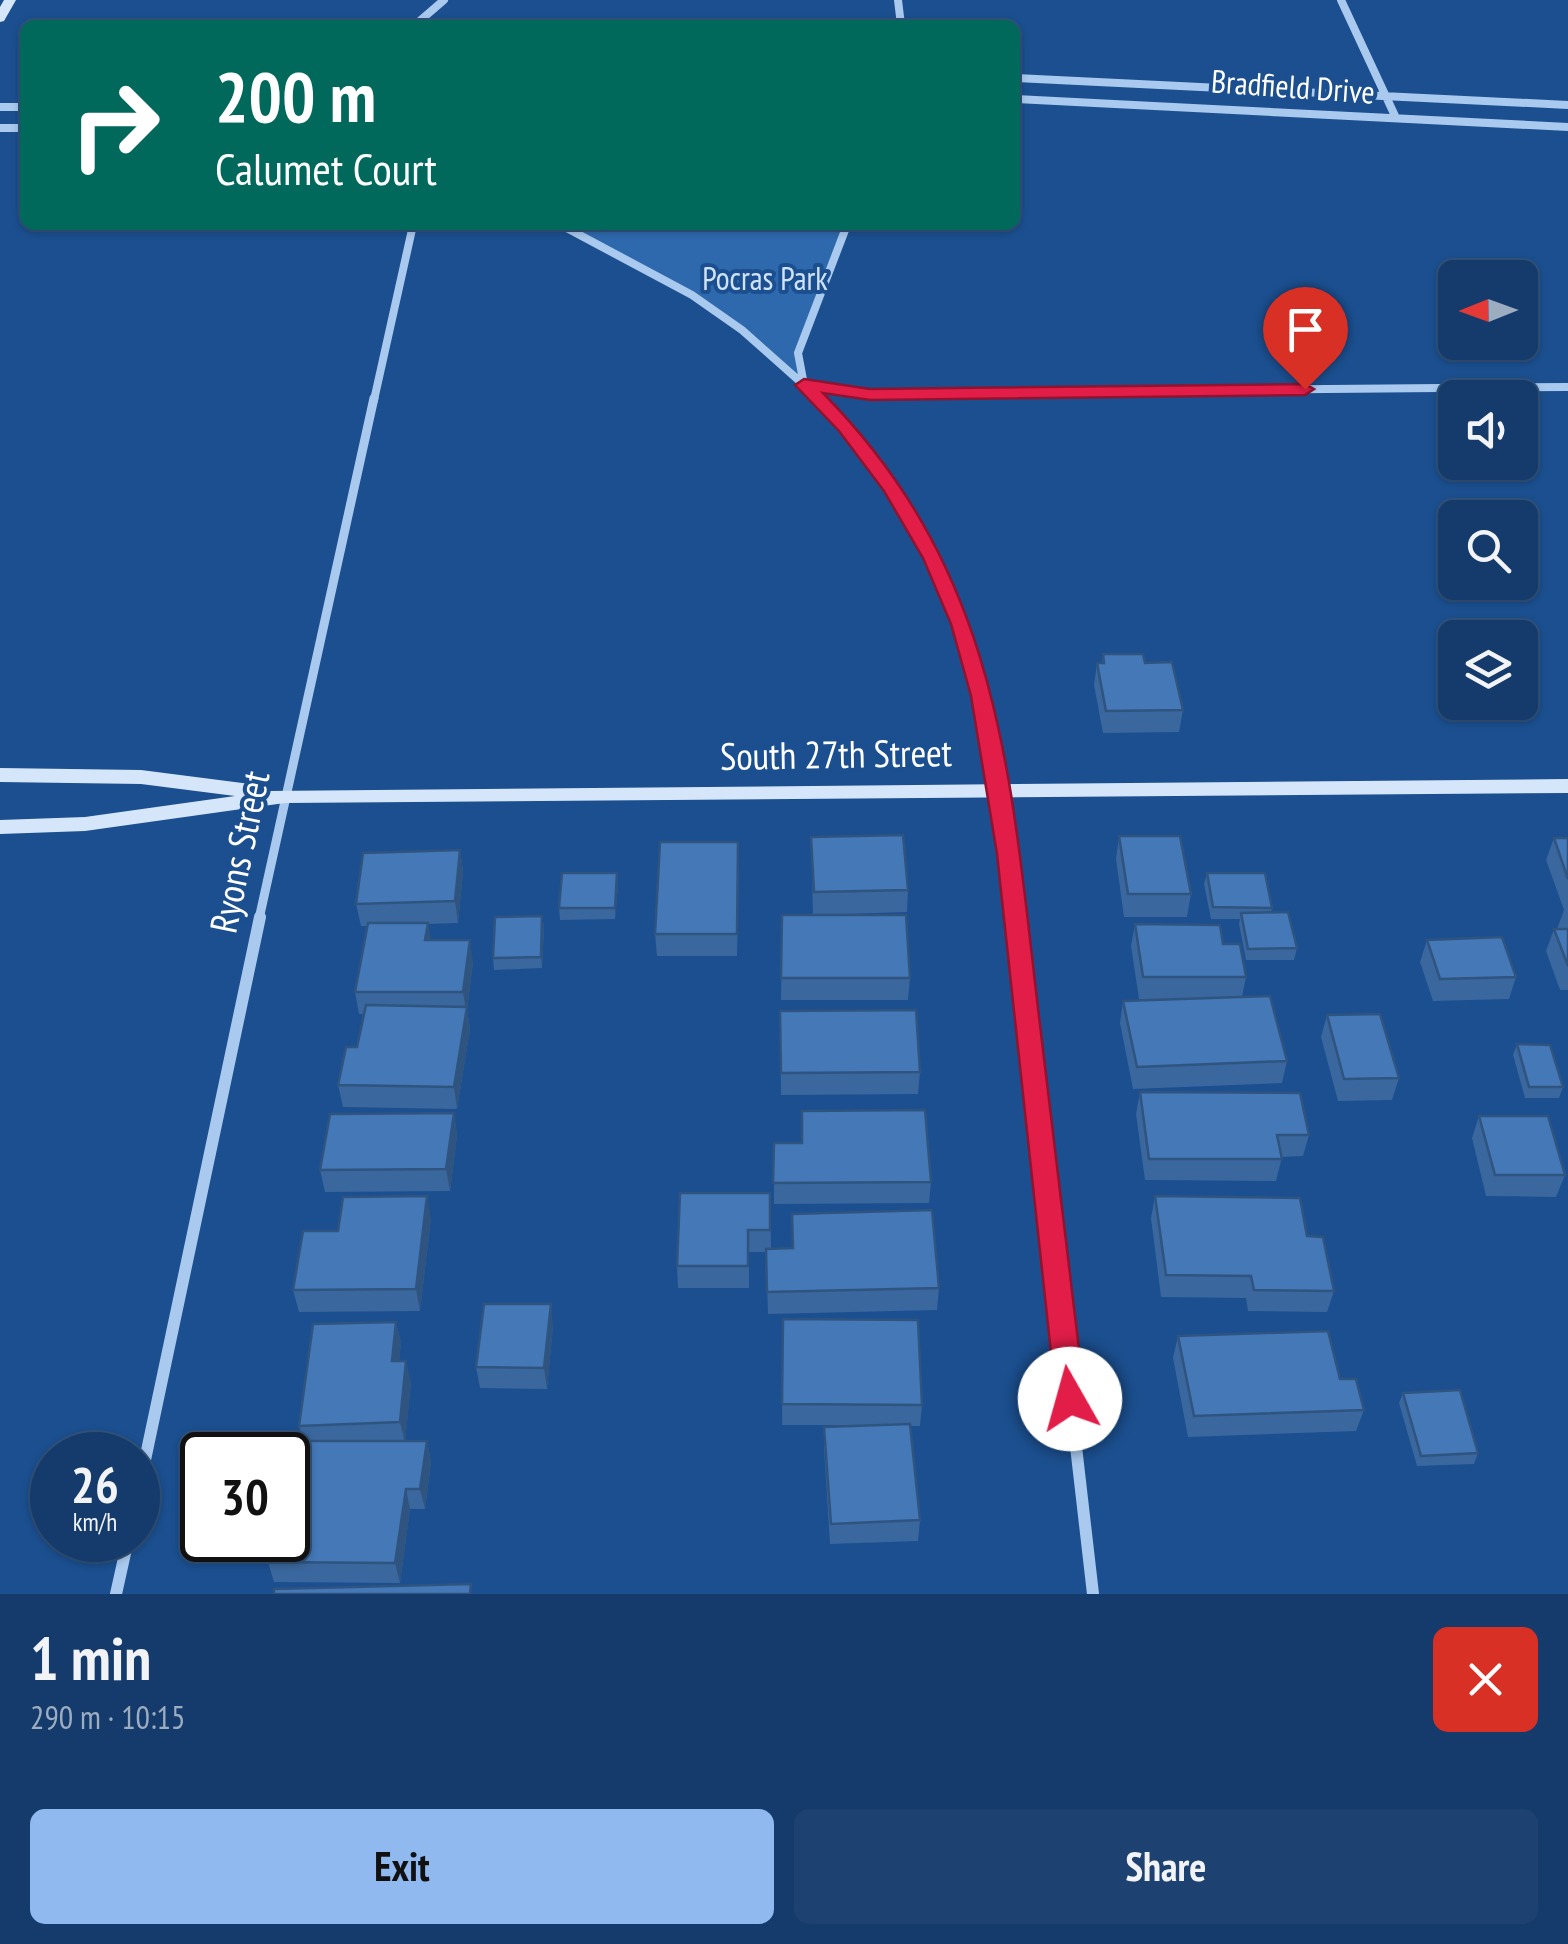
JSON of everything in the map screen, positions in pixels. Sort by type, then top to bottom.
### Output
[{"type":"main road","points":[[0,18],[10,0]]},
{"type":"main road","name":"South 27th Street","points":[[0,775],[141,776],[285,796]]},
{"type":"main road","name":"South 27th Street","points":[[0,828],[85,824],[285,796],[1568,786]]},
{"type":"street","points":[[421,20],[444,0]]},
{"type":"street","points":[[1341,0],[1396,118]]},
{"type":"street","name":"Bradfield Drive","points":[[1020,78],[1568,105]]},
{"type":"street","name":"Bradfield Drive","points":[[1020,99],[1568,127]]},
{"type":"street","name":"Ryons Street","points":[[151,1432],[285,796],[412,230]]},
{"type":"street","points":[[570,230],[692,295],[742,330],[846,427],[893,489],[934,558],[962,624],[982,696],[1008,854],[1093,1594]]},
{"type":"street","points":[[804,385],[798,353],[845,230]]},
{"type":"street","points":[[804,385],[870,394],[1568,386]]},
{"type":"street","points":[[116,1594],[123,1562]]},
{"type":"green space","name":"Pocras Park","points":[[570,230],[845,230],[798,353],[804,385],[753,340],[692,295]]},
{"type":"building","points":[[1103,654],[1143,654],[1145,663],[1172,662],[1183,710],[1106,711],[1097,663],[1104,663]]},
{"type":"building","points":[[903,835],[908,890],[814,892],[811,837]]},
{"type":"building","points":[[1119,836],[1180,836],[1191,894],[1128,894]]},
{"type":"building","points":[[1554,838],[1568,838],[1568,879]]},
{"type":"building","points":[[660,842],[738,842],[737,934],[655,934]]},
{"type":"building","points":[[460,850],[455,901],[356,904],[363,853]]},
{"type":"building","points":[[562,873],[617,873],[615,908],[559,908]]},
{"type":"building","points":[[1207,873],[1265,873],[1272,908],[1213,907]]},
{"type":"building","points":[[1288,912],[1297,948],[1248,949],[1241,913]]},
{"type":"building","points":[[782,915],[906,915],[910,978],[781,978]]},
{"type":"building","points":[[542,916],[541,957],[493,958],[495,917]]},
{"type":"building","points":[[368,923],[428,923],[425,940],[470,940],[463,992],[355,992]]},
{"type":"building","points":[[1135,924],[1220,925],[1223,944],[1240,944],[1246,977],[1143,977]]},
{"type":"building","points":[[1554,929],[1568,929],[1568,966]]},
{"type":"building","points":[[1502,937],[1516,977],[1440,979],[1427,940]]},
{"type":"building","points":[[1270,996],[1287,1061],[1137,1067],[1123,1001]]},
{"type":"building","points":[[366,1005],[467,1007],[454,1087],[338,1085],[346,1047],[357,1047]]},
{"type":"building","points":[[916,1010],[920,1072],[781,1073],[780,1011]]},
{"type":"building","points":[[1380,1014],[1399,1078],[1344,1079],[1327,1015]]},
{"type":"building","points":[[1517,1044],[1550,1045],[1563,1087],[1529,1087]]},
{"type":"building","points":[[1140,1092],[1300,1093],[1309,1135],[1277,1135],[1282,1159],[1149,1159]]},
{"type":"building","points":[[925,1110],[931,1182],[773,1183],[774,1143],[802,1143],[802,1111]]},
{"type":"building","points":[[454,1113],[446,1169],[320,1170],[330,1114]]},
{"type":"building","points":[[1479,1116],[1548,1116],[1565,1175],[1495,1175]]},
{"type":"building","points":[[680,1193],[770,1193],[770,1230],[748,1230],[748,1266],[677,1266]]},
{"type":"building","points":[[427,1196],[416,1289],[293,1290],[303,1231],[338,1231],[343,1197]]},
{"type":"building","points":[[1155,1196],[1300,1198],[1307,1236],[1323,1237],[1334,1291],[1254,1290],[1251,1276],[1166,1275]]},
{"type":"building","points":[[932,1210],[939,1288],[767,1292],[766,1249],[793,1248],[792,1214]]},
{"type":"building","points":[[484,1304],[551,1304],[544,1368],[476,1367]]},
{"type":"building","points":[[783,1319],[918,1320],[922,1405],[782,1404]]},
{"type":"building","points":[[396,1322],[392,1361],[406,1361],[400,1422],[299,1426],[313,1324]]},
{"type":"building","points":[[1328,1331],[1340,1379],[1356,1379],[1364,1410],[1194,1416],[1178,1336]]},
{"type":"building","points":[[1460,1390],[1478,1453],[1421,1456],[1403,1393]]},
{"type":"building","points":[[910,1424],[920,1520],[831,1524],[824,1427]]},
{"type":"building","points":[[310,1441],[427,1441],[420,1489],[406,1489],[395,1563],[268,1562],[310,1562]]},
{"type":"building","points":[[471,1584],[470,1594],[274,1594],[274,1589]]},
{"type":"route","points":[[1070,1399],[1008,854],[982,696],[962,624],[934,558],[893,489],[846,427],[804,385],[870,394],[1305,389]]}]
